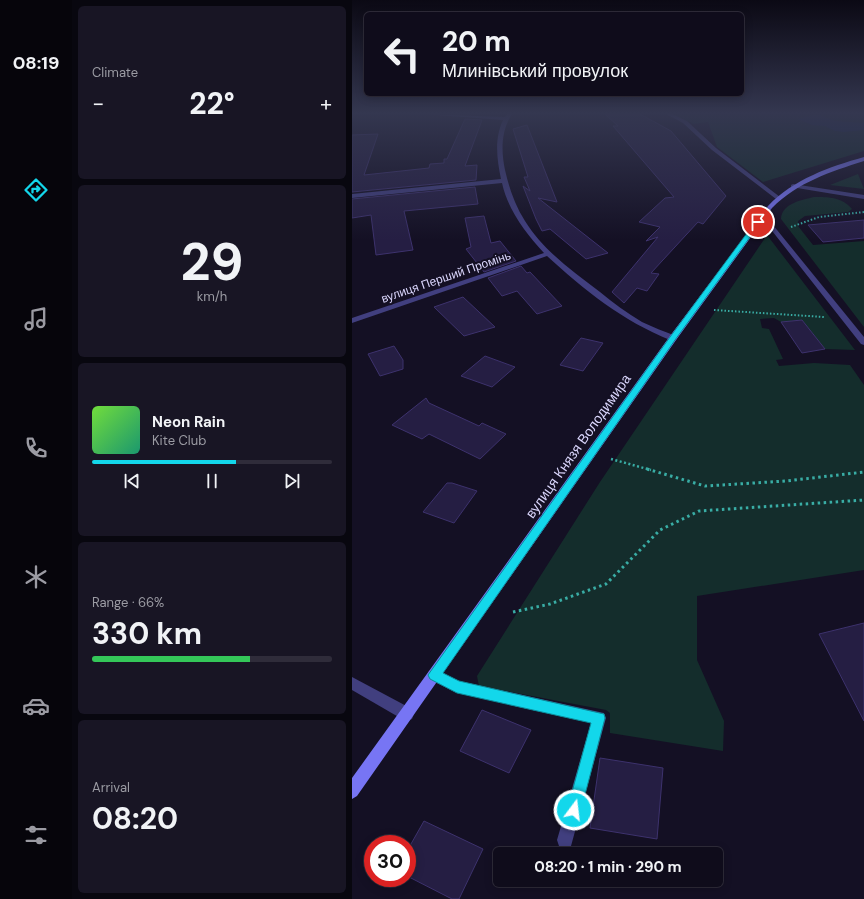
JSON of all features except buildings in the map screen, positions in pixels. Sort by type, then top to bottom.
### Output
[{"type":"street","points":[[500,156],[503,181],[512,205],[547,254],[573,276],[629,318],[672,338]]},
{"type":"street","points":[[723,156],[778,198]]},
{"type":"street","name":"вулиця Князя Володимира","points":[[352,791],[672,338],[758,222],[778,198],[793,186],[825,172],[864,159]]},
{"type":"street","points":[[352,196],[503,181]]},
{"type":"street","points":[[793,186],[864,197]]},
{"type":"street","points":[[758,222],[771,226],[777,232],[864,342]]},
{"type":"street","name":"вулиця Перший Промінь","points":[[352,322],[547,254]]},
{"type":"street","points":[[434,675],[457,687],[599,718],[565,840]]},
{"type":"street","points":[[352,683],[406,714]]},
{"type":"path","points":[[777,232],[819,217],[864,212]]},
{"type":"path","points":[[713,310],[845,318]]},
{"type":"path","points":[[611,460],[705,486],[786,481],[864,472]]},
{"type":"path","points":[[513,612],[550,604],[606,584],[660,530],[699,511],[864,500]]},
{"type":"green space","points":[[729,156],[848,156],[763,182]]},
{"type":"green space","points":[[858,174],[864,189],[830,185]]},
{"type":"green space","points":[[814,197],[835,198],[844,202],[852,209],[848,212],[805,216],[798,221],[798,226],[813,245],[864,241],[864,327],[781,219],[785,209],[793,203]]},
{"type":"green space","points":[[767,235],[855,350],[825,349],[802,320],[781,322],[774,318],[760,319],[762,328],[769,329],[783,359],[776,360],[779,366],[814,363],[850,365],[864,385],[864,570],[697,596],[697,660],[724,721],[723,751],[610,733],[610,713],[606,710],[479,686],[477,676],[600,482]]},
{"type":"route","points":[[574,810],[599,718],[457,687],[434,675],[672,338],[758,222]]}]
